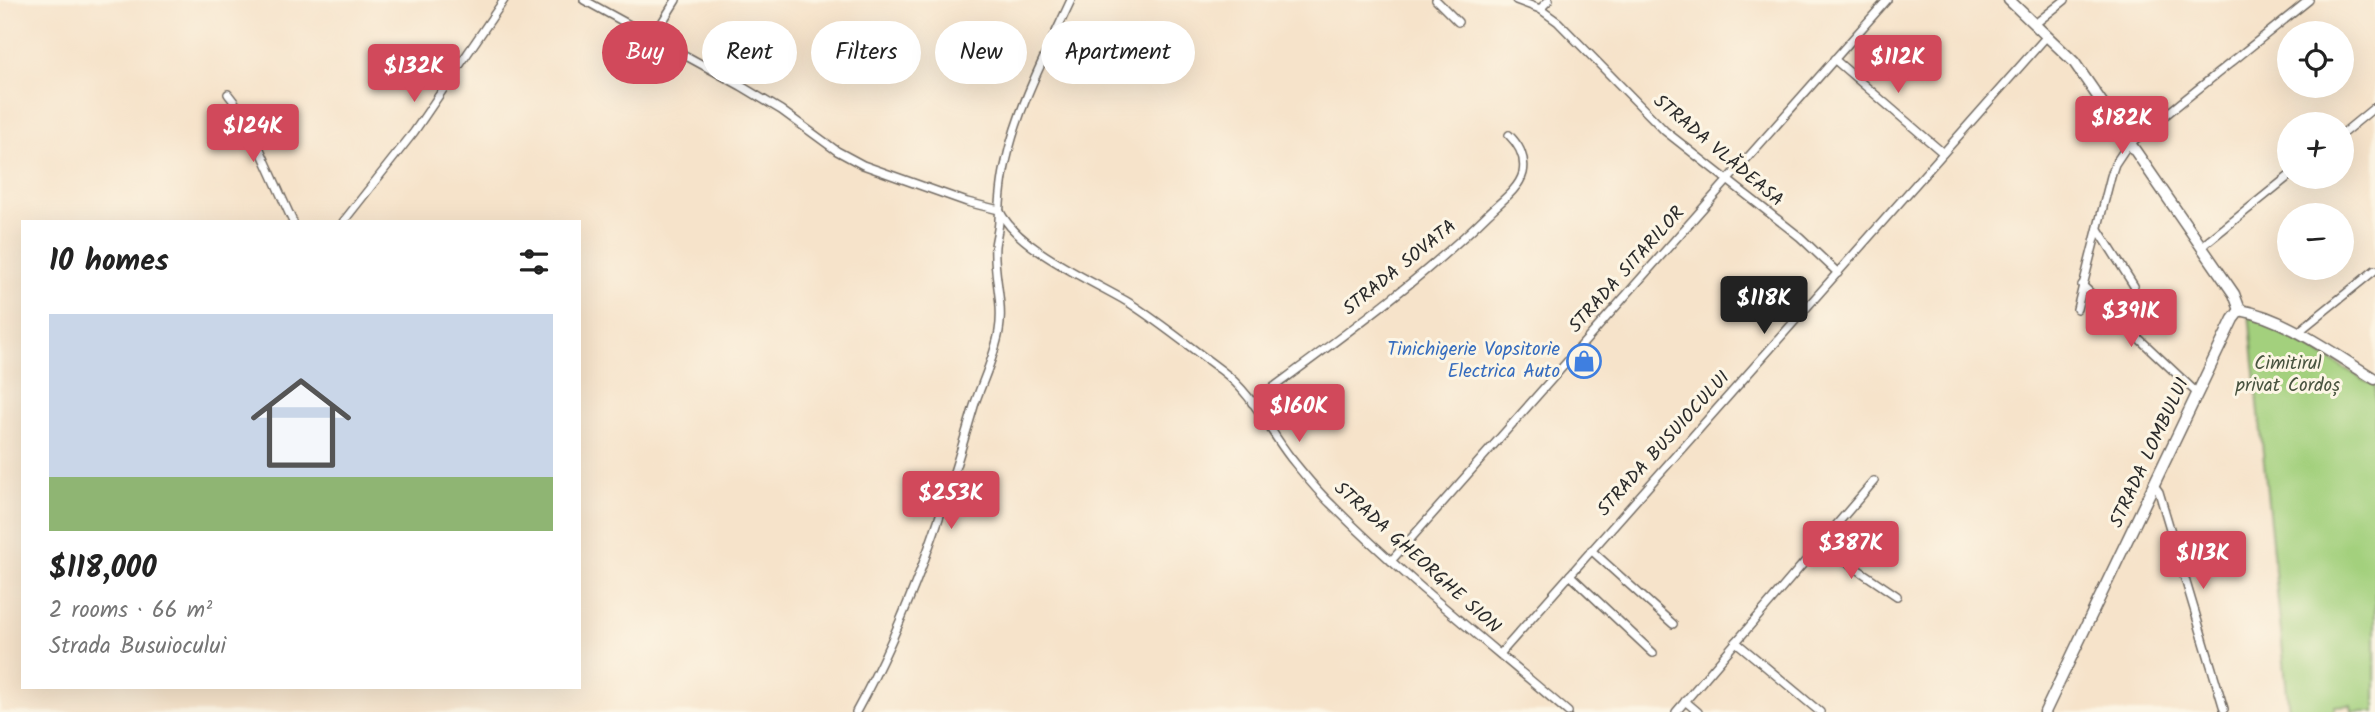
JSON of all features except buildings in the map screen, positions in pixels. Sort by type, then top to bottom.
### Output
[{"type":"street","points":[[345,220],[414,132],[504,0]]},
{"type":"street","points":[[584,0],[623,21]]},
{"type":"street","points":[[663,21],[676,0]]},
{"type":"street","points":[[856,712],[918,582],[997,342],[1000,321],[995,260],[1001,186],[1012,139],[1071,0]]},
{"type":"street","points":[[1436,0],[1458,22]]},
{"type":"street","name":"STRADA VLĂDEASA","points":[[1516,0],[1540,9],[1558,22],[1665,131],[1800,237],[1838,273]]},
{"type":"street","points":[[1540,9],[1549,0]]},
{"type":"street","name":"STRADA SITARILOR","points":[[1391,561],[1886,0]]},
{"type":"street","points":[[2009,0],[2074,62],[2234,294],[2240,310],[2254,313],[2297,333],[2375,379]]},
{"type":"street","points":[[2035,24],[2065,0]]},
{"type":"street","points":[[2077,309],[2115,164],[2131,142],[2309,0]]},
{"type":"street","name":"STRADA BUSUIOCULUI","points":[[1500,654],[2047,36]]},
{"type":"street","points":[[688,57],[771,104],[837,151],[863,164],[967,202],[999,210]]},
{"type":"street","points":[[1834,59],[1943,153]]},
{"type":"street","points":[[228,94],[245,116],[292,220]]},
{"type":"street","points":[[2354,124],[2375,107]]},
{"type":"street","name":"STRADA SOVATA","points":[[1252,403],[1422,275],[1510,192],[1522,174],[1524,164],[1516,142],[1509,135]]},
{"type":"street","points":[[2201,247],[2277,186]]},
{"type":"street","name":"STRADA GHEORGHE SION","points":[[999,210],[1004,221],[1040,252],[1132,306],[1225,373],[1252,403],[1290,457],[1330,504],[1391,561],[1568,712]]},
{"type":"street","points":[[2098,229],[2134,286]]},
{"type":"street","points":[[2297,333],[2375,270]]},
{"type":"street","points":[[2082,285],[2198,394]]},
{"type":"street","name":"STRADA LOMBULUI","points":[[2045,712],[2233,319],[2240,310]]},
{"type":"street","points":[[1676,712],[1874,481]]},
{"type":"street","points":[[2154,485],[2159,492],[2224,709]]},
{"type":"street","points":[[1820,544],[1897,596]]},
{"type":"street","points":[[1591,551],[1673,624]]},
{"type":"street","points":[[1570,575],[1653,653]]},
{"type":"street","points":[[1736,642],[1820,712]]},
{"type":"street","points":[[1685,701],[1698,712]]},
{"type":"green space","name":"Cimitirul privat Cordoș","points":[[2249,313],[2375,386],[2375,712],[2352,712],[2351,705],[2335,706],[2335,712],[2289,712]]},
{"type":"place","name":"Tinichigerie Vopsitorie Electrica Auto","points":[[1584,361]]}]
